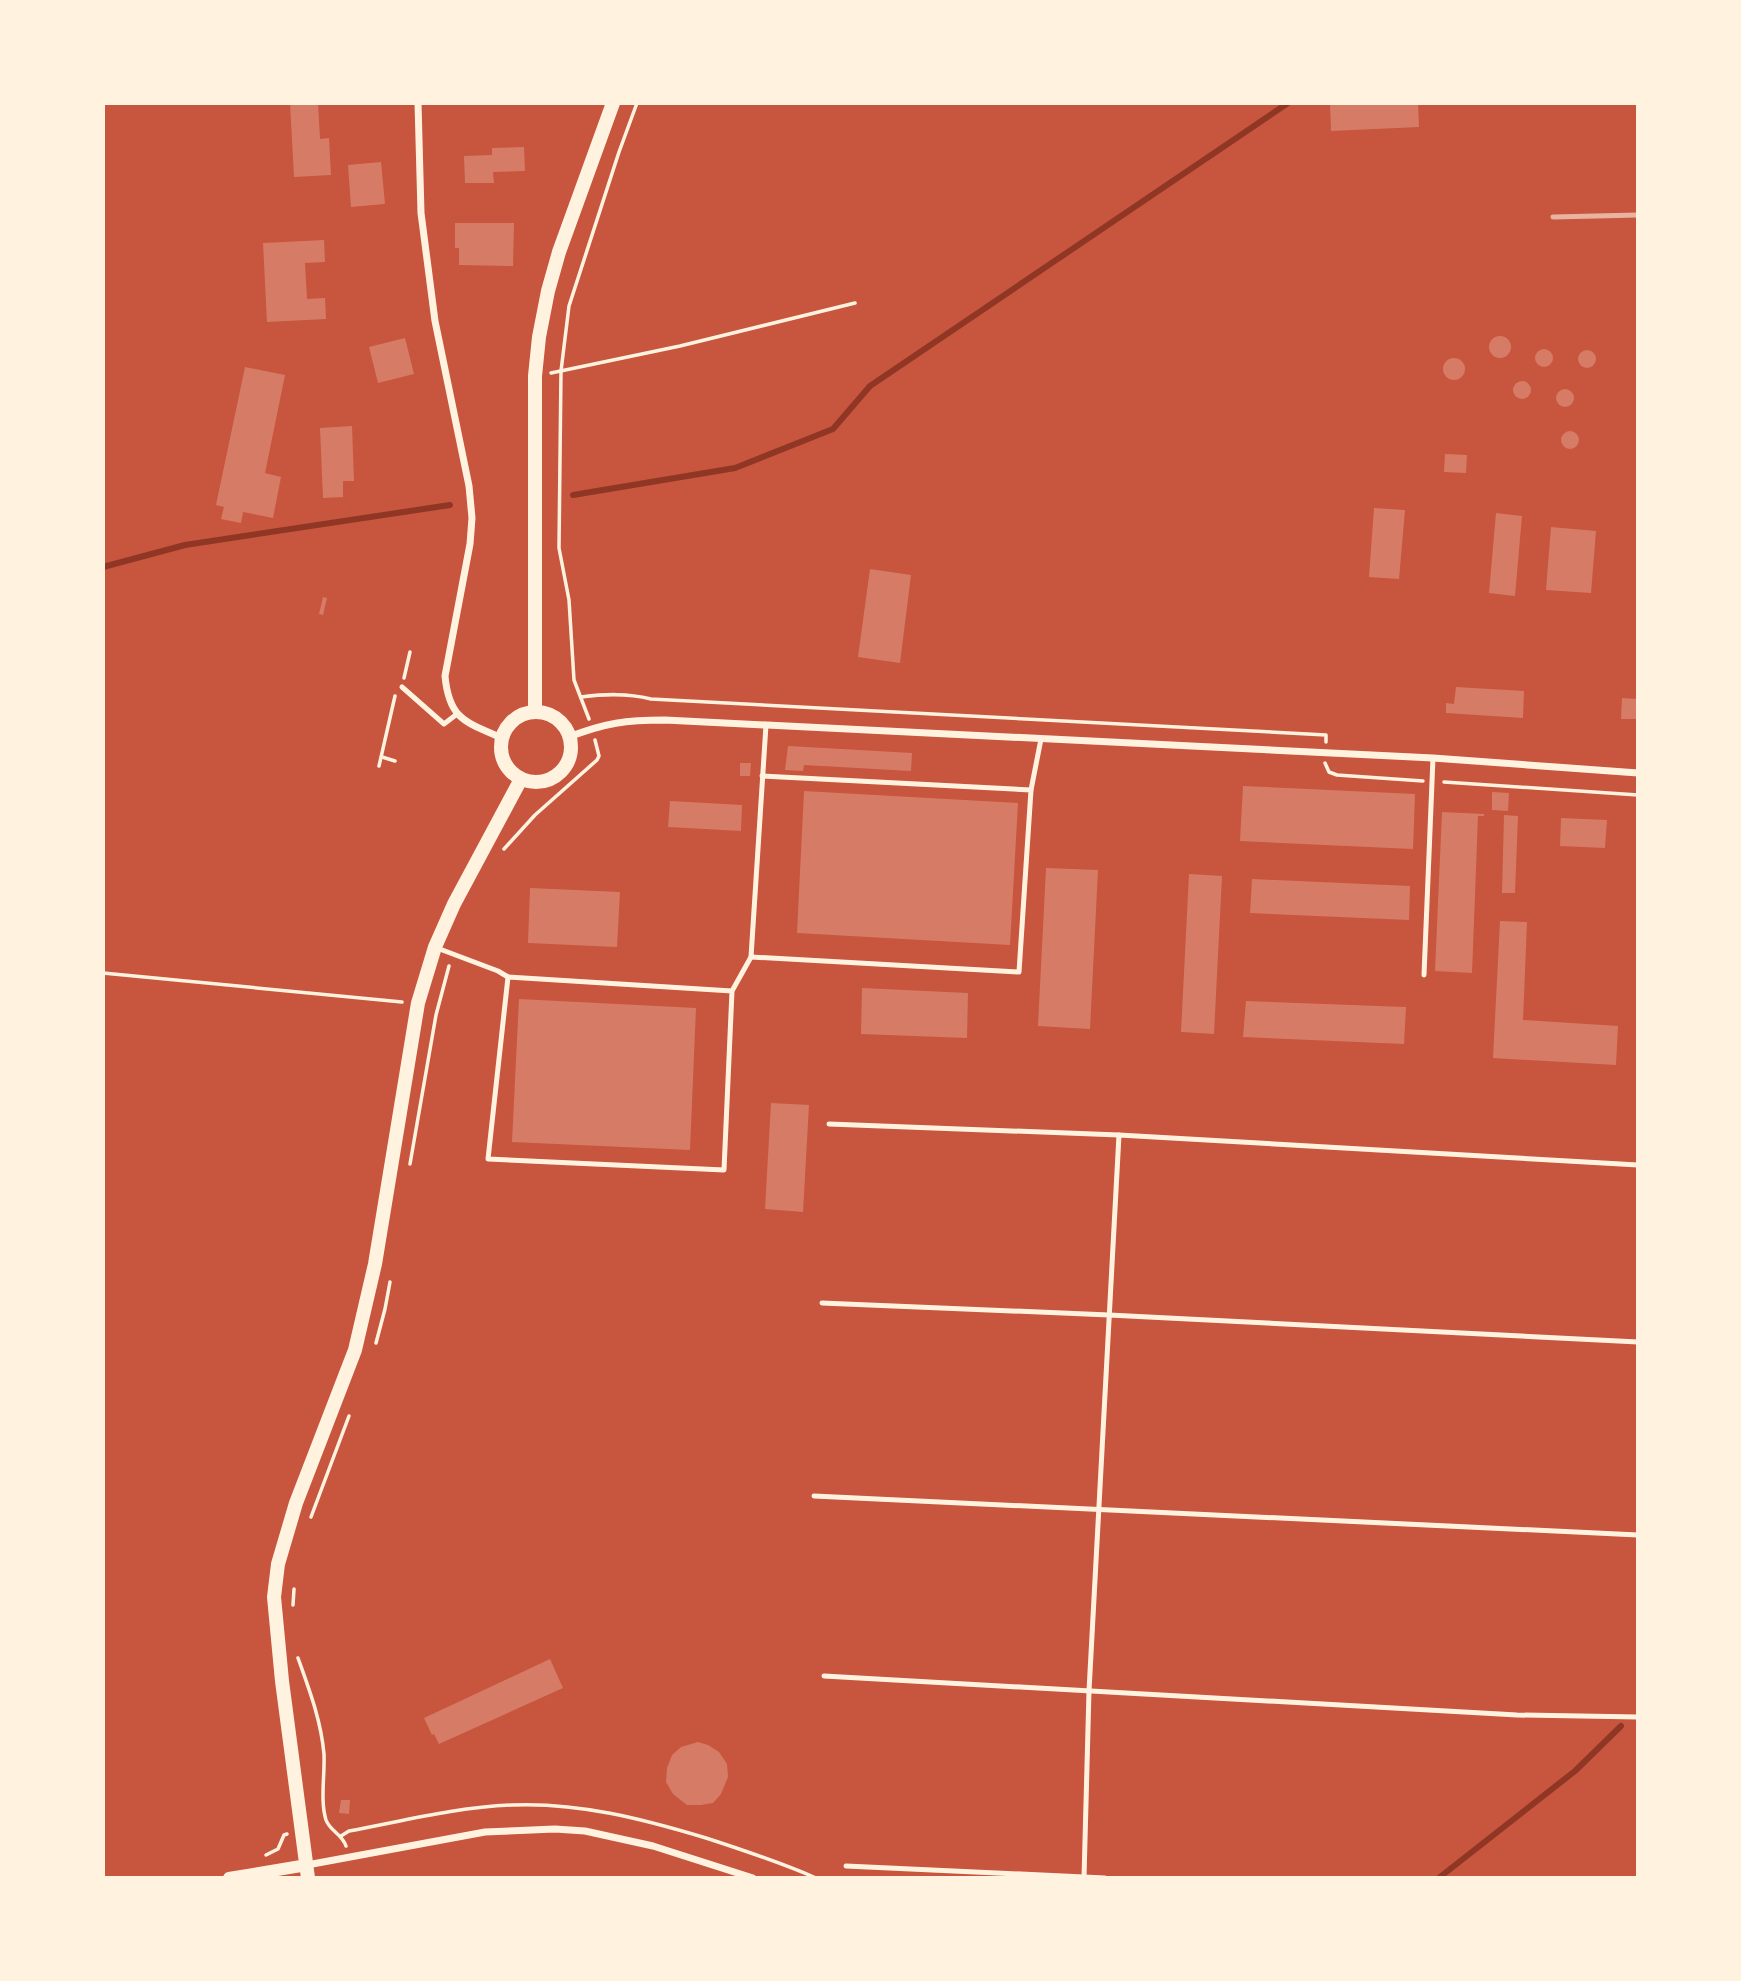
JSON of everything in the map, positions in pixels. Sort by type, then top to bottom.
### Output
[{"type":"main road","points":[[536,712],[535,376],[539,337],[559,252],[613,103]]},
{"type":"main road","points":[[527,713],[550,715],[567,731],[569,737],[570,757],[560,773],[540,782],[530,782],[512,774],[506,767],[500,748],[505,730],[514,719],[527,713]]},
{"type":"main road","points":[[307,1871],[282,1681],[274,1597],[278,1563],[296,1503],[355,1350],[374,1264],[418,1003],[435,947],[454,904],[521,779]]},
{"type":"street","points":[[418,103],[421,213],[435,321],[469,486],[472,518],[470,544],[445,676],[447,697],[457,714],[470,725],[502,738]]},
{"type":"street","points":[[569,737],[592,728],[630,720],[1433,758],[1638,774]]},
{"type":"street","points":[[229,1878],[307,1871],[348,1856],[485,1832],[555,1829],[585,1831],[653,1846],[753,1878]]},
{"type":"lane","points":[[401,687],[444,724],[457,714]]},
{"type":"lane","points":[[508,977],[488,1159],[724,1170],[732,991],[751,957],[766,725]]},
{"type":"lane","points":[[751,957],[1018,972],[1031,790],[1041,738]]},
{"type":"lane","points":[[1424,975],[1433,758]]},
{"type":"lane","points":[[762,776],[1031,790]]},
{"type":"lane","points":[[435,947],[508,977],[732,991]]},
{"type":"lane","points":[[829,1124],[1119,1135],[1638,1165]]},
{"type":"lane","points":[[1084,1877],[1089,1691],[1119,1135]]},
{"type":"lane","points":[[822,1303],[1638,1342]]},
{"type":"lane","points":[[814,1496],[1638,1535]]},
{"type":"lane","points":[[824,1676],[1517,1715],[1638,1717]]},
{"type":"lane","points":[[845,1866],[1105,1878]]},
{"type":"path","points":[[498,860],[505,848],[536,815],[599,756],[574,680],[569,600],[559,548],[561,371],[569,306],[637,103]]},
{"type":"path","points":[[535,376],[680,346],[856,303]]},
{"type":"path","points":[[379,766],[397,686],[401,687],[410,652]]},
{"type":"path","points":[[382,757],[395,761]]},
{"type":"path","points":[[409,1172],[436,1015],[452,953]]},
{"type":"path","points":[[103,973],[418,1003]]},
{"type":"path","points":[[374,1347],[391,1274]]},
{"type":"path","points":[[310,1520],[352,1409]]},
{"type":"path","points":[[293,1609],[294,1583]]},
{"type":"path","points":[[297,1657],[315,1705],[323,1752],[327,1822],[345,1841],[348,1856]]},
{"type":"building","points":[[290,103],[318,103],[320,139],[329,138],[331,175],[294,177]]},
{"type":"building","points":[[1330,103],[1418,103],[1419,127],[1331,131]]},
{"type":"building","points":[[524,147],[525,171],[493,172],[494,183],[465,183],[464,156],[492,155],[492,148]]},
{"type":"building","points":[[381,162],[385,204],[351,207],[348,165]]},
{"type":"building","points":[[455,223],[514,223],[513,266],[459,265],[459,248],[455,248]]},
{"type":"building","points":[[324,240],[325,262],[305,263],[307,299],[325,298],[326,319],[267,322],[263,243]]},
{"type":"building","points":[[1500,336],[1508,339],[1511,347],[1508,355],[1500,358],[1492,355],[1489,347],[1492,339]]},
{"type":"building","points":[[405,338],[414,374],[378,383],[369,347]]},
{"type":"building","points":[[1544,349],[1550,352],[1553,358],[1550,364],[1544,367],[1538,364],[1535,358],[1538,352]]},
{"type":"building","points":[[1587,350],[1593,353],[1596,359],[1593,365],[1587,368],[1581,365],[1578,359],[1581,353]]},
{"type":"building","points":[[1454,358],[1462,361],[1465,369],[1462,377],[1454,380],[1446,377],[1443,369],[1446,361]]},
{"type":"building","points":[[245,367],[285,375],[265,473],[281,477],[273,518],[243,512],[241,523],[221,519],[224,507],[216,505]]},
{"type":"building","points":[[1522,381],[1528,384],[1531,390],[1528,396],[1522,399],[1516,396],[1513,390],[1516,384]]},
{"type":"building","points":[[1565,389],[1571,392],[1574,398],[1571,404],[1565,407],[1559,404],[1556,398],[1559,392]]},
{"type":"building","points":[[352,426],[354,481],[343,481],[343,497],[323,498],[320,428]]},
{"type":"building","points":[[1570,431],[1576,434],[1579,440],[1576,446],[1570,449],[1564,446],[1561,440],[1564,434]]},
{"type":"building","points":[[1445,454],[1467,455],[1466,473],[1444,472]]},
{"type":"building","points":[[1374,508],[1405,510],[1399,579],[1369,577]]},
{"type":"building","points":[[1496,513],[1522,516],[1515,596],[1489,593]]},
{"type":"building","points":[[1551,527],[1596,531],[1591,593],[1546,590]]},
{"type":"building","points":[[870,569],[911,575],[900,663],[858,657]]},
{"type":"building","points":[[323,597],[327,598],[323,615],[319,614]]},
{"type":"building","points":[[1456,687],[1524,691],[1523,718],[1446,713],[1446,703],[1454,704]]},
{"type":"building","points":[[1622,698],[1638,699],[1638,719],[1621,719]]},
{"type":"building","points":[[788,746],[912,753],[911,771],[804,765],[803,771],[785,770]]},
{"type":"building","points":[[740,763],[751,763],[750,776],[740,776]]},
{"type":"building","points":[[1243,786],[1415,794],[1413,849],[1240,841]]},
{"type":"building","points":[[804,791],[1018,803],[1010,945],[797,933]]},
{"type":"building","points":[[1492,792],[1509,793],[1508,811],[1492,810]]},
{"type":"building","points":[[670,801],[742,805],[741,831],[668,827]]},
{"type":"building","points":[[1442,812],[1484,814],[1478,816],[1472,973],[1435,971]]},
{"type":"building","points":[[1504,815],[1518,816],[1515,893],[1502,893]]},
{"type":"building","points":[[1561,818],[1607,820],[1605,848],[1560,846]]},
{"type":"building","points":[[1046,868],[1098,870],[1090,1029],[1038,1026]]},
{"type":"building","points":[[1189,874],[1222,876],[1214,1034],[1181,1032]]},
{"type":"building","points":[[1252,879],[1410,886],[1409,920],[1250,913]]},
{"type":"building","points":[[530,888],[620,892],[617,947],[528,943]]},
{"type":"building","points":[[1500,921],[1527,922],[1523,1020],[1618,1026],[1616,1065],[1493,1058]]},
{"type":"building","points":[[862,988],[968,993],[967,1038],[861,1034]]},
{"type":"building","points":[[519,999],[696,1008],[690,1150],[512,1142]]},
{"type":"building","points":[[1246,1001],[1406,1007],[1404,1044],[1243,1037]]},
{"type":"building","points":[[771,1103],[809,1105],[803,1212],[765,1209]]},
{"type":"building","points":[[550,1659],[563,1688],[439,1744],[434,1734],[432,1735],[424,1718]]},
{"type":"building","points":[[698,1742],[719,1752],[727,1764],[728,1777],[721,1794],[713,1803],[687,1805],[673,1794],[666,1782],[667,1768],[672,1755],[681,1747]]},
{"type":"building","points":[[341,1800],[350,1800],[349,1814],[339,1813]]},
{"type":"waterway","points":[[573,495],[735,468],[833,429],[870,386],[1288,103]]},
{"type":"waterway","points":[[103,567],[185,545],[450,505]]},
{"type":"waterway","points":[[1440,1877],[1575,1771],[1621,1726]]},
{"type":"railway","points":[[1553,217],[1638,215]]}]
